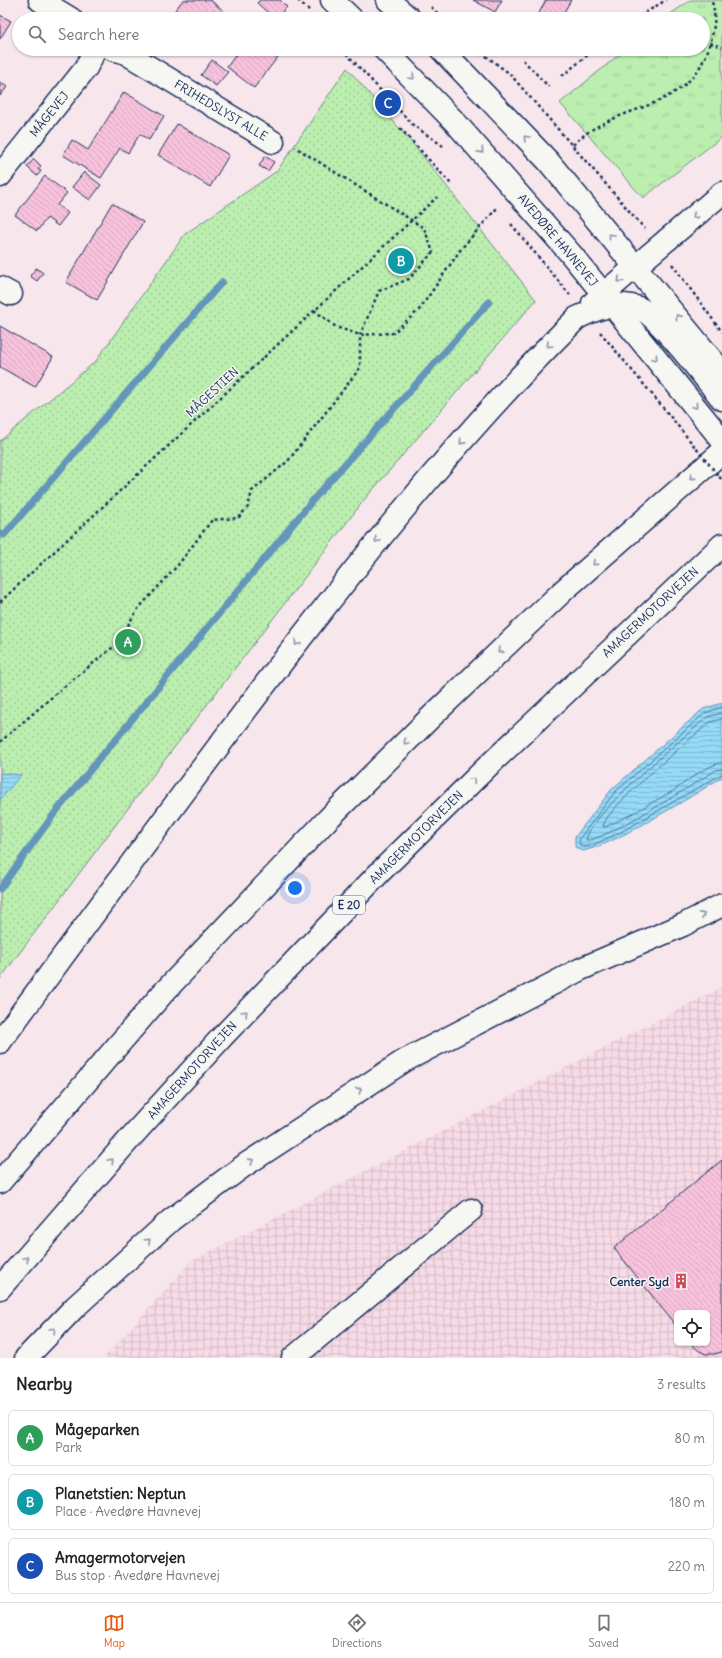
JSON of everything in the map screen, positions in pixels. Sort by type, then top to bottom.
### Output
[{"type":"main road","points":[[40,0],[60,12]]},
{"type":"main road","points":[[332,0],[345,12]]},
{"type":"main road","points":[[388,0],[402,12]]},
{"type":"main road","name":"MÅGEVEJ","points":[[0,176],[86,68],[92,56]]},
{"type":"main road","name":"FRIHEDSLYST ALLE","points":[[131,56],[273,142]]},
{"type":"main road","name":"AVEDØRE HAVNEVEJ","points":[[391,56],[455,122],[570,253],[722,440]]},
{"type":"main road","points":[[448,56],[548,161],[636,266],[696,353],[722,399]]},
{"type":"main road","points":[[0,1042],[207,759],[375,543],[524,370],[577,318],[608,300],[636,266],[722,193]]},
{"type":"main road","points":[[608,300],[620,305],[640,308],[722,372]]},
{"type":"main road","points":[[0,1182],[163,993],[334,814],[430,718],[564,590],[722,452]]},
{"type":"main road","name":"AMAGERMOTORVEJEN","points":[[0,1288],[133,1135],[222,1037],[381,872],[486,767],[722,545]]},
{"type":"main road","points":[[26,1358],[75,1307],[171,1220],[245,1165],[397,1065],[581,970],[683,925],[722,905]]},
{"type":"main road","points":[[293,1358],[471,1210]]},
{"type":"path","points":[[298,0],[311,12]]},
{"type":"path","points":[[711,0],[714,6],[714,28],[710,43],[722,47]]},
{"type":"path","points":[[646,12],[664,1]]},
{"type":"path","points":[[429,5],[436,12]]},
{"type":"path","points":[[349,56],[413,125],[448,151]]},
{"type":"path","points":[[486,56],[509,73],[573,145],[592,130],[616,118],[672,96],[690,81],[706,56]]},
{"type":"path","points":[[562,76],[586,56]]},
{"type":"path","points":[[523,60],[549,87]]},
{"type":"path","points":[[400,128],[450,184]]},
{"type":"path","name":"FRIHEDSLYST ALLE","points":[[273,142],[289,144],[424,228],[433,252],[409,279],[379,291],[360,335]]},
{"type":"path","name":"MÅGESTIEN","points":[[0,602],[437,197]]},
{"type":"path","points":[[314,310],[336,326],[360,335],[393,333],[419,310],[461,250],[497,208],[492,202]]},
{"type":"path","points":[[0,742],[59,691],[117,644],[137,610],[178,565],[212,520],[238,518],[248,507],[252,491],[288,461],[360,368],[360,335]]},
{"type":"path","points":[[650,393],[722,480]]},
{"type":"shaded area","points":[[722,987],[722,1358],[104,1358],[190,1262]]},
{"type":"green space","points":[[691,0],[722,0],[722,137],[643,198],[560,103],[617,56],[710,56],[710,12],[673,12]]},
{"type":"green space","points":[[347,68],[419,151],[536,300],[364,500],[147,783],[0,979],[0,441],[96,361],[185,234],[277,171]]},
{"type":"water","points":[[722,703],[722,777],[662,814],[613,840],[583,851],[575,847],[575,837],[611,790],[703,709]]},
{"type":"water","points":[[0,773],[21,775],[0,800]]},
{"type":"building","points":[[183,0],[210,0],[224,11],[178,12],[175,10]]},
{"type":"building","points":[[260,0],[280,0],[287,7],[282,12],[267,12],[257,3]]},
{"type":"building","points":[[473,0],[502,0],[495,12]]},
{"type":"building","points":[[546,0],[571,0],[564,12],[540,12]]},
{"type":"building","points":[[0,15],[11,21],[0,39]]},
{"type":"building","points":[[235,56],[279,56],[254,88],[227,67]]},
{"type":"building","points":[[212,60],[228,72],[216,86],[201,75]]},
{"type":"building","points":[[0,82],[7,87],[0,96]]},
{"type":"building","points":[[124,92],[164,116],[149,140],[140,134],[128,153],[120,148],[101,178],[63,155],[72,140],[88,150]]},
{"type":"building","points":[[177,124],[229,155],[210,187],[158,155]]},
{"type":"building","points":[[265,156],[274,162],[268,171],[259,166]]},
{"type":"building","points":[[34,159],[41,166],[38,169],[41,171],[37,176],[27,167]]},
{"type":"building","points":[[84,172],[101,185],[90,200],[72,187]]},
{"type":"building","points":[[45,176],[67,193],[57,205],[68,213],[58,226],[47,218],[37,231],[15,215]]},
{"type":"building","points":[[112,203],[143,222],[97,300],[66,282]]},
{"type":"building","points":[[36,268],[43,273],[37,281],[30,276]]},
{"type":"building","points":[[0,326],[53,357],[35,387],[0,367]]},
{"type":"building","name":"Center Syd","points":[[722,1160],[722,1352],[705,1354],[693,1346],[710,1346],[710,1310],[674,1310],[674,1323],[614,1248]]},
{"type":"waterway","points":[[0,533],[4,535],[222,282]]},
{"type":"waterway","points":[[0,889],[54,814],[312,501],[489,302]]},
{"type":"place","name":"Amagermotorvejen","points":[[388,103]]},
{"type":"place","name":"Planetstien: Neptun","points":[[401,261]]},
{"type":"place","name":"Mågeparken","points":[[128,642]]},
{"type":"place","name":"Center Syd","points":[[681,1281]]}]
